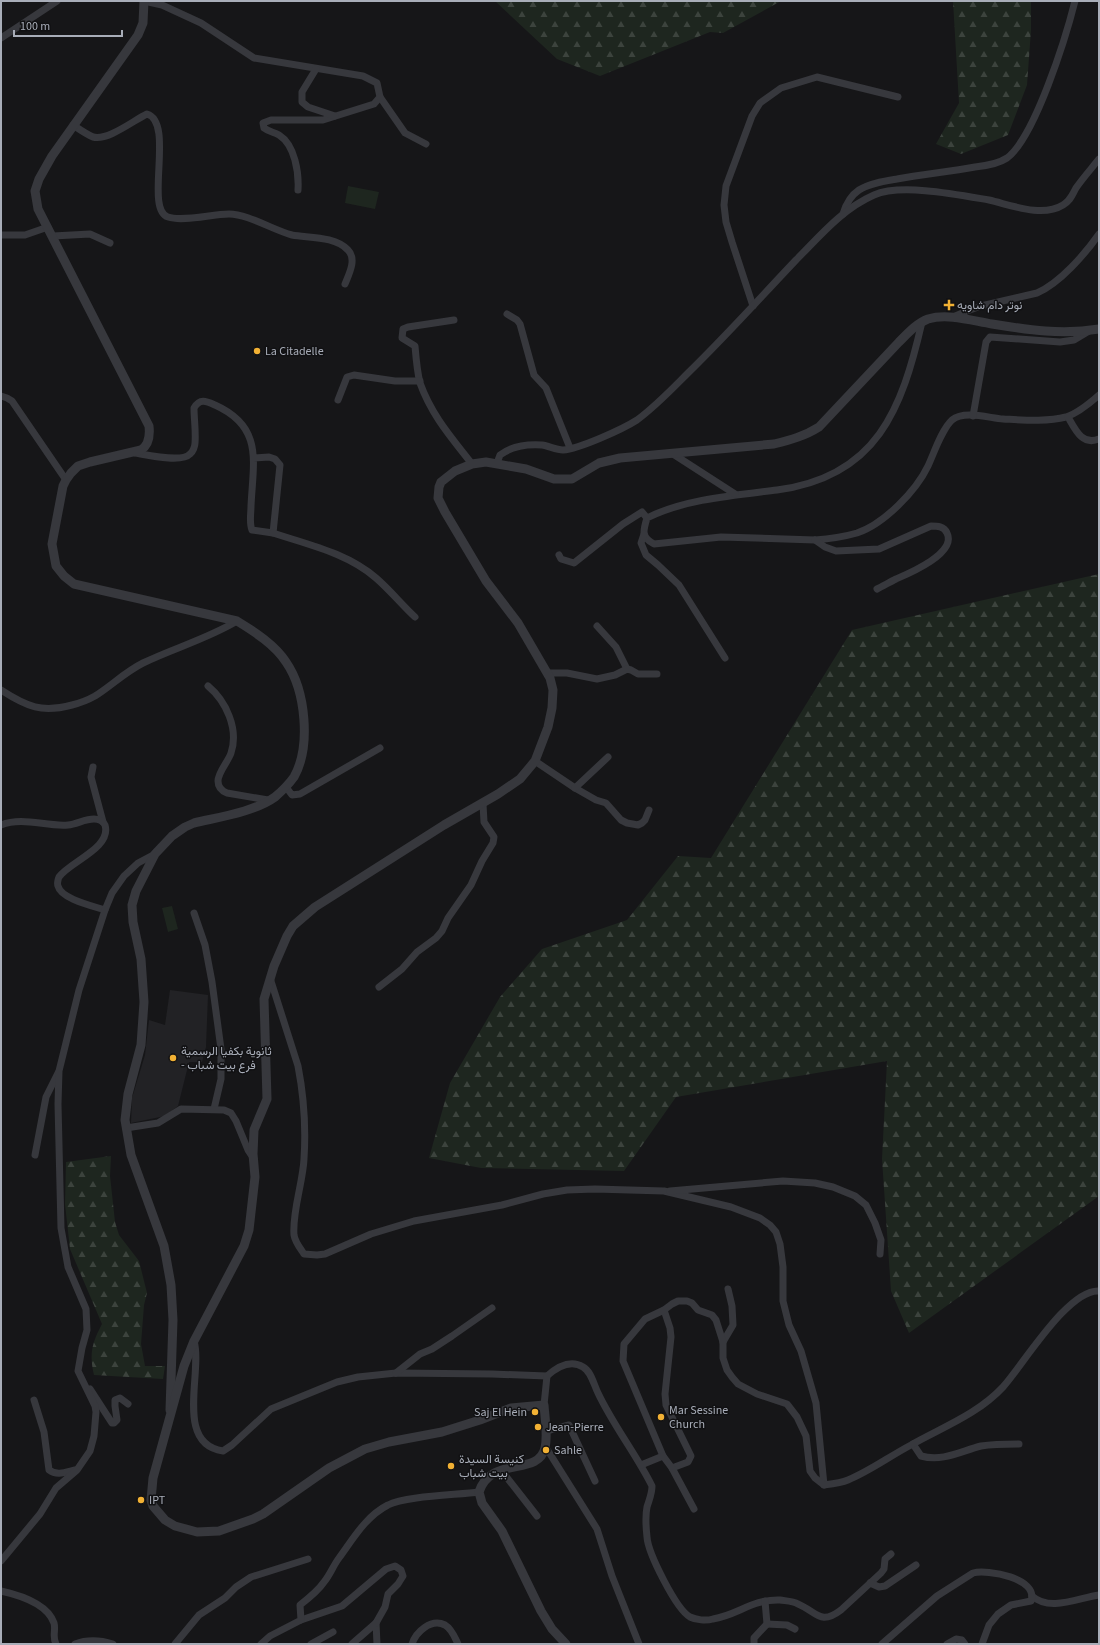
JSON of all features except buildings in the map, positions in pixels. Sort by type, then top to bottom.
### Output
[{"type":"street","points":[[1,38],[48,3],[57,1]]},
{"type":"street","points":[[169,1423],[173,1320],[171,1285],[164,1246],[136,1170],[126,1128],[127,1100],[141,1044],[144,1002],[143,975],[133,922],[132,905],[136,890],[155,854],[172,836],[185,827],[253,807],[268,800],[286,787],[293,778],[302,756],[304,744],[302,709],[296,681],[286,662],[279,653],[254,632],[237,621],[74,584],[64,576],[56,566],[52,544],[63,486],[66,480],[78,466],[90,462],[135,453],[145,448],[150,433],[149,426],[38,209],[35,198],[36,185],[52,156],[138,35],[143,23],[144,1],[162,5],[201,23],[254,58],[363,76],[371,79],[377,83],[380,97],[405,132],[426,144]]},
{"type":"street","points":[[843,214],[848,200],[860,190],[869,186],[912,176],[985,166],[1007,158],[1021,141],[1036,113],[1062,47],[1075,1]]},
{"type":"street","points":[[316,69],[302,92],[302,102],[308,107],[335,116]]},
{"type":"street","points":[[753,306],[744,282],[728,228],[724,205],[726,186],[752,116],[760,103],[781,88],[817,77],[898,97]]},
{"type":"street","points":[[298,190],[297,168],[291,149],[278,134],[268,132],[264,128],[263,123],[271,120],[312,121],[335,116],[374,104],[380,97]]},
{"type":"street","points":[[73,126],[93,137],[98,137],[110,134],[147,114],[152,115],[155,118],[160,155],[158,191],[159,208],[162,213],[167,217],[178,218],[236,215],[291,234],[340,244],[348,250],[352,260],[352,267],[345,284]]},
{"type":"street","points":[[497,463],[500,455],[516,447],[530,445],[556,449],[570,448],[614,431],[643,415],[715,347],[832,223],[857,204],[876,194],[892,191],[955,194],[1027,208],[1050,210],[1063,205],[1070,200],[1076,189],[1099,159]]},
{"type":"street","points":[[1,235],[25,235],[48,227]]},
{"type":"street","points":[[53,236],[90,234],[110,243]]},
{"type":"street","points":[[952,318],[967,311],[1037,293],[1045,289],[1082,254],[1099,234]]},
{"type":"street","points":[[507,314],[517,320],[520,324],[534,375],[546,388],[570,448]]},
{"type":"street","points":[[544,1405],[511,1408],[442,1432],[389,1442],[365,1449],[329,1468],[263,1514],[234,1526],[208,1532],[198,1532],[175,1526],[166,1520],[153,1506],[151,1490],[153,1478],[184,1366],[194,1341],[244,1246],[249,1230],[255,1177],[253,1148],[254,1130],[267,1099],[264,999],[270,978],[287,936],[293,926],[315,907],[444,824],[483,804],[520,779],[535,761],[548,727],[552,708],[553,690],[548,673],[518,623],[486,581],[445,512],[438,498],[439,487],[442,482],[455,471],[472,464],[486,462],[526,469],[554,479],[567,480],[572,479],[607,460],[774,444],[792,440],[809,433],[829,418],[899,342],[922,322],[930,319],[952,318],[1054,333],[1095,329]]},
{"type":"street","points":[[454,320],[403,329],[402,338],[414,346],[420,381],[432,411],[472,464]]},
{"type":"street","points":[[725,658],[679,584],[646,555],[641,543],[647,518],[660,512],[735,494],[802,486],[833,474],[866,451],[879,437],[893,414],[907,378],[922,322]]},
{"type":"street","points":[[973,416],[986,342],[990,337],[1060,342],[1074,340],[1095,329]]},
{"type":"street","points":[[338,400],[347,377],[354,375],[395,381],[420,381]]},
{"type":"street","points":[[644,534],[647,541],[654,544],[721,537],[815,540],[858,533],[886,515],[915,486],[927,468],[946,429],[952,421],[957,418],[973,416],[1035,420],[1068,416],[1099,395]]},
{"type":"street","points":[[1,396],[12,401],[66,480]]},
{"type":"street","points":[[135,453],[180,458],[190,454],[195,443],[194,408],[197,404],[204,401],[226,411],[244,428],[250,438],[254,458],[250,527],[252,530],[273,533],[330,551],[349,560],[376,578],[416,618]]},
{"type":"street","points":[[1068,416],[1080,436],[1092,441],[1099,439]]},
{"type":"street","points":[[673,454],[735,494]]},
{"type":"street","points":[[254,458],[269,457],[275,459],[280,465],[273,533]]},
{"type":"street","points":[[559,555],[561,559],[574,562],[623,524],[642,512],[647,518]]},
{"type":"street","points":[[815,540],[836,551],[879,549],[931,526],[943,528],[947,533],[948,539],[946,547],[934,560],[877,589]]},
{"type":"street","points":[[1,690],[25,704],[44,709],[55,709],[76,704],[95,696],[142,664],[214,634],[237,621]]},
{"type":"street","points":[[597,626],[616,647],[627,669],[638,674],[657,674]]},
{"type":"street","points":[[548,673],[567,673],[597,679],[615,675],[627,669]]},
{"type":"street","points":[[208,686],[216,692],[225,705],[232,733],[231,753],[219,777],[218,785],[222,791],[226,793],[268,800]]},
{"type":"street","points":[[286,787],[292,795],[300,794],[380,748]]},
{"type":"street","points":[[575,788],[608,757]]},
{"type":"street","points":[[535,761],[575,788],[596,800],[606,803],[621,820],[627,823],[638,825],[642,823],[645,820],[649,810]]},
{"type":"street","points":[[93,767],[91,777],[105,831],[99,846],[58,878],[57,885],[61,892],[67,897],[105,910]]},
{"type":"street","points":[[379,987],[402,969],[417,952],[436,938],[442,931],[448,918],[470,885],[493,843],[494,837],[484,822],[483,804]]},
{"type":"street","points":[[1,825],[21,822],[64,825],[94,819],[103,822]]},
{"type":"street","points":[[1,1561],[40,1514],[56,1488],[77,1470],[90,1451],[94,1436],[96,1423],[95,1406],[80,1376],[79,1361],[87,1330],[86,1309],[68,1267],[61,1228],[58,1104],[59,1071],[79,990],[112,893],[124,876],[138,863],[155,854]]},
{"type":"street","points":[[194,914],[205,945],[212,982],[221,1049],[221,1079],[214,1109]]},
{"type":"street","points":[[270,978],[298,1066],[301,1082],[304,1112],[304,1159],[294,1235],[296,1242],[304,1254],[317,1256],[325,1254],[371,1234],[414,1221],[502,1206],[543,1194],[567,1190],[595,1189],[664,1191],[783,1181],[815,1183],[833,1187],[855,1196],[866,1205],[875,1223],[881,1240],[880,1254]]},
{"type":"street","points":[[35,1155],[46,1097],[59,1071]]},
{"type":"street","points":[[126,1128],[158,1123],[181,1109],[224,1110],[231,1113],[254,1160]]},
{"type":"street","points":[[664,1191],[731,1207],[760,1218],[770,1225],[776,1232],[780,1244],[783,1267],[783,1301],[789,1325],[801,1351],[816,1403],[824,1485]]},
{"type":"street","points":[[722,1342],[734,1325],[728,1289]]},
{"type":"street","points":[[824,1485],[847,1481],[968,1415],[989,1401],[1004,1385],[1034,1345],[1076,1299],[1093,1291],[1099,1291]]},
{"type":"street","points":[[694,1509],[672,1468],[663,1456],[623,1361],[622,1351],[624,1344],[645,1318],[664,1310],[678,1301],[688,1301],[692,1303],[698,1310],[712,1315],[716,1320],[727,1370],[738,1384],[757,1394],[787,1404],[797,1417],[806,1436],[810,1471],[824,1485]]},
{"type":"street","points":[[396,1373],[420,1354],[432,1349],[492,1308]]},
{"type":"street","points":[[664,1310],[670,1328],[671,1337],[666,1405],[691,1454],[688,1462],[672,1468]]},
{"type":"street","points":[[194,1341],[197,1352],[193,1411],[194,1421],[202,1438],[209,1446],[217,1450],[226,1450],[271,1409],[337,1382],[358,1377],[396,1373],[547,1376],[559,1367],[568,1364],[576,1364],[584,1367],[652,1486],[646,1516],[647,1543],[666,1585],[685,1613],[695,1619],[713,1620],[765,1601],[790,1601],[798,1604],[821,1618],[828,1617],[841,1610],[884,1571],[885,1559],[891,1554]]},
{"type":"street","points":[[80,1376],[112,1423],[117,1420],[114,1406],[115,1400],[120,1398],[128,1404]]},
{"type":"street","points":[[547,1376],[544,1405],[546,1431],[545,1446],[541,1456],[534,1463],[501,1470],[485,1479],[479,1492],[482,1503],[502,1531],[541,1611],[552,1629],[566,1644]]},
{"type":"street","points":[[34,1400],[44,1432],[49,1470],[58,1474],[77,1470]]},
{"type":"street","points":[[546,1431],[569,1425],[595,1481]]},
{"type":"street","points":[[913,1444],[921,1456],[936,1458],[955,1455],[997,1444],[1018,1444]]},
{"type":"street","points":[[545,1446],[597,1530],[612,1576],[639,1644]]},
{"type":"street","points":[[641,1466],[663,1456]]},
{"type":"street","points":[[501,1470],[537,1516]]},
{"type":"street","points":[[301,1620],[300,1605],[312,1596],[324,1583],[337,1560],[365,1523],[381,1509],[389,1504],[403,1500],[479,1492]]},
{"type":"street","points":[[175,1644],[199,1615],[225,1598],[244,1580],[251,1576],[308,1559]]},
{"type":"street","points":[[870,1583],[884,1587],[916,1565]]},
{"type":"street","points":[[261,1644],[270,1636],[301,1620],[342,1606],[386,1569],[396,1566],[401,1570],[403,1576],[398,1584],[388,1594],[385,1607],[376,1622],[352,1644]]},
{"type":"street","points":[[882,1644],[937,1596],[973,1573],[985,1572],[1011,1576],[1026,1586],[1032,1596],[1043,1602],[1058,1604],[1099,1595]]},
{"type":"street","points":[[1,1591],[29,1600],[46,1611],[54,1624],[53,1636],[56,1644]]},
{"type":"street","points":[[982,1644],[992,1620],[1008,1606],[1028,1602],[1032,1596]]},
{"type":"street","points":[[754,1644],[754,1638],[767,1624],[765,1601]]},
{"type":"street","points":[[376,1622],[377,1644]]},
{"type":"street","points":[[412,1644],[415,1637],[424,1628],[430,1624],[440,1624],[446,1626],[452,1632],[458,1644]]},
{"type":"street","points":[[767,1624],[787,1625],[794,1629]]},
{"type":"street","points":[[311,1644],[333,1632]]},
{"type":"street","points":[[947,1644],[956,1638],[962,1640],[965,1644]]},
{"type":"street","points":[[75,1644],[83,1641],[94,1640],[113,1644]]},
{"type":"shaded area","name":"ثانوية بكفيا الرسمية - فرع بيت شباب","points":[[170,990],[208,995],[206,1047],[202,1062],[189,1062],[178,1106],[165,1116],[131,1123],[132,1098],[145,1055],[149,1020],[165,1025]]},
{"type":"green space","points":[[495,1],[781,1],[723,33],[710,32],[600,76],[557,59]]},
{"type":"green space","points":[[953,1],[1031,1],[1031,30],[1027,85],[1008,135],[961,154],[936,144],[959,103]]},
{"type":"green space","points":[[348,186],[379,192],[375,209],[345,203]]},
{"type":"green space","points":[[1099,574],[1099,1196],[909,1333],[891,1291],[882,1159],[887,1061],[676,1097],[624,1171],[481,1168],[429,1158],[450,1083],[500,997],[542,949],[627,920],[678,856],[711,858],[852,630]]},
{"type":"green space","points":[[172,906],[178,929],[168,932],[162,908]]},
{"type":"green space","points":[[111,1156],[110,1176],[115,1222],[119,1235],[139,1261],[147,1293],[144,1305],[141,1344],[145,1366],[165,1366],[163,1379],[94,1375],[92,1368],[92,1349],[102,1324],[70,1249],[65,1204],[66,1162]]},
{"type":"place","name":"نوتر دام شاويه","points":[[949,305]]},
{"type":"place","name":"La Citadelle","points":[[257,351]]},
{"type":"place","name":"ثانوية بكفيا الرسمية - فرع بيت شباب","points":[[173,1058]]},
{"type":"place","name":"Saj El Hein","points":[[535,1412]]},
{"type":"place","name":"Mar Sessine Church","points":[[661,1417]]},
{"type":"place","name":"Jean-Pierre","points":[[538,1427]]},
{"type":"place","name":"Sahle","points":[[546,1450]]},
{"type":"place","name":"كنيسة السيدة بيت شباب","points":[[451,1466]]},
{"type":"place","name":"IPT","points":[[141,1500]]}]
